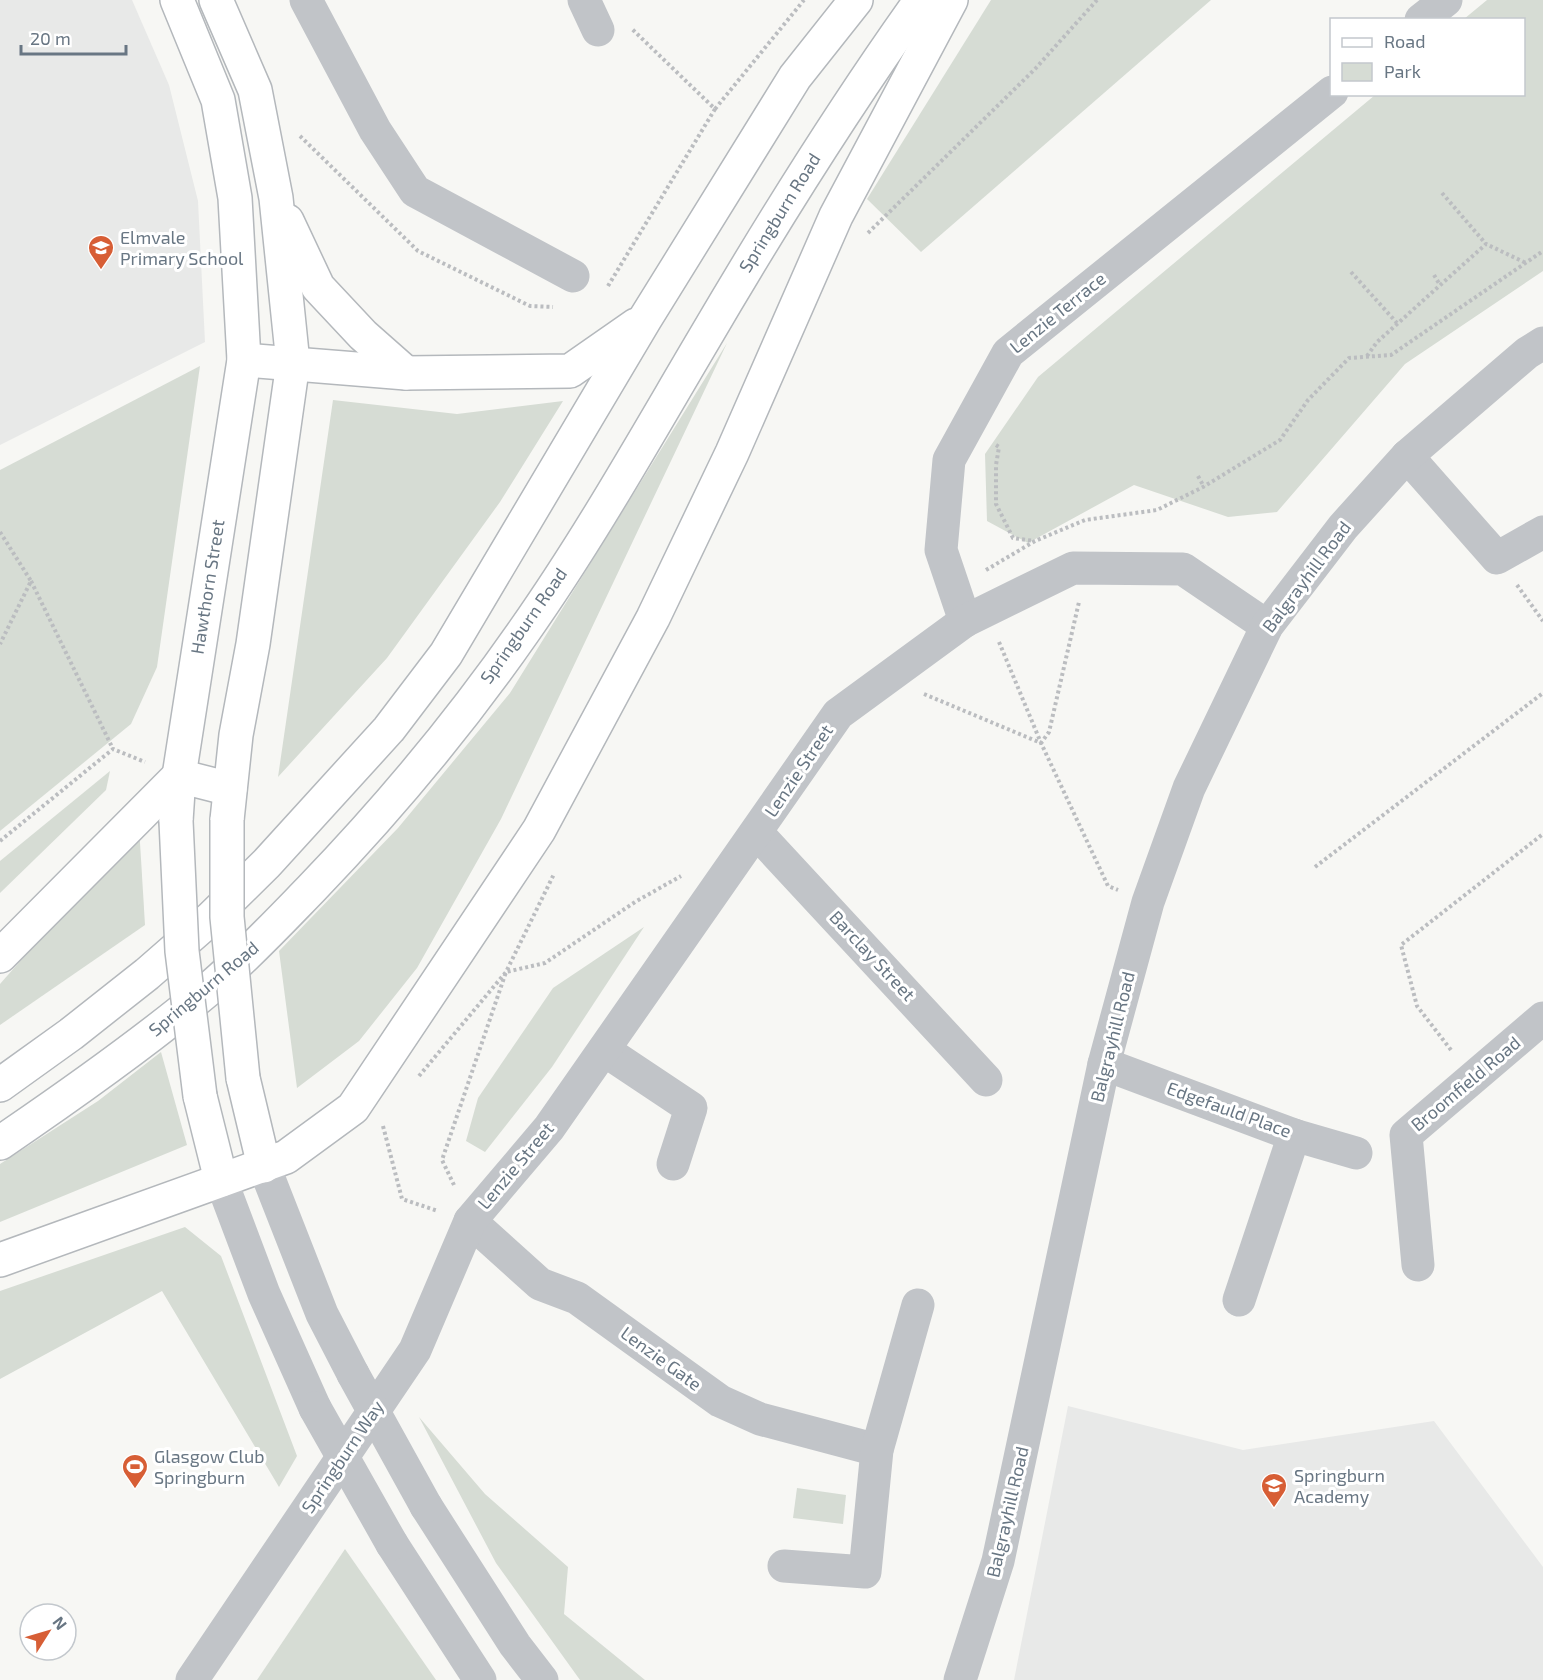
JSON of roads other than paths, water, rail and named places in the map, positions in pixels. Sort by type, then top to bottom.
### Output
[{"type":"main road","points":[[216,0],[255,90],[276,198],[293,363],[253,644],[236,735],[228,804],[227,917],[243,1078],[264,1166]]},
{"type":"main road","points":[[0,1085],[96,1014],[210,919],[320,807],[389,729],[446,654],[645,319],[795,77],[856,0]]},
{"type":"main road","name":"Springburn Road","points":[[0,1143],[76,1091],[210,987],[258,943],[369,828],[422,765],[525,630],[645,439],[800,179],[869,72],[921,0]]},
{"type":"main road","points":[[0,1260],[286,1157],[353,1108],[539,830],[653,618],[732,453],[836,216],[951,0]]},
{"type":"main road","name":"Hawthorn Street","points":[[189,4],[218,100],[235,198],[244,360],[179,776],[176,821],[182,951],[200,1096],[221,1180]]},
{"type":"main road","points":[[276,198],[318,287],[363,335],[406,373]]},
{"type":"main road","points":[[244,360],[406,373],[570,371],[645,319]]},
{"type":"main road","points":[[0,956],[179,776],[228,804]]},
{"type":"street","points":[[306,0],[375,130],[415,191],[586,284]]},
{"type":"street","points":[[584,0],[614,28]]},
{"type":"street","points":[[1424,18],[1446,0]]},
{"type":"street","name":"Lenzie Terrace","points":[[969,608],[940,550],[949,460],[1008,353],[1330,94]]},
{"type":"street","name":"Balgrayhill Road","points":[[960,1680],[998,1562],[1104,1064],[1148,902],[1189,788],[1267,626],[1343,526],[1407,456],[1527,353],[1543,343]]},
{"type":"street","points":[[1407,456],[1497,558],[1543,532]]},
{"type":"street","name":"Lenzie Street","points":[[470,1221],[549,1128],[838,714],[883,681],[969,608],[1074,568],[1183,569],[1267,626]]},
{"type":"street","name":"Barclay Street","points":[[757,832],[986,1080]]},
{"type":"street","name":"Broomfield Road","points":[[1418,1265],[1406,1135],[1543,1018]]},
{"type":"street","points":[[604,1050],[691,1108],[673,1164]]},
{"type":"street","name":"Edgefauld Place","points":[[1104,1064],[1294,1135],[1356,1153]]},
{"type":"street","points":[[1239,1300],[1294,1135]]},
{"type":"street","points":[[264,1166],[322,1314],[353,1374],[426,1506],[515,1645],[543,1680]]},
{"type":"street","points":[[221,1180],[264,1294],[315,1408],[392,1544],[480,1680]]},
{"type":"street","name":"Lenzie Gate","points":[[470,1221],[540,1284],[577,1298],[720,1401],[759,1419],[877,1450]]},
{"type":"street","name":"Springburn Way","points":[[192,1680],[415,1350],[470,1221]]},
{"type":"street","points":[[784,1566],[865,1572],[877,1450],[918,1305]]},
{"type":"place","name":"Elmvale Primary School","points":[[101,271]]},
{"type":"place","name":"Glasgow Club Springburn","points":[[135,1490]]},
{"type":"place","name":"Springburn Academy","points":[[1274,1509]]}]
